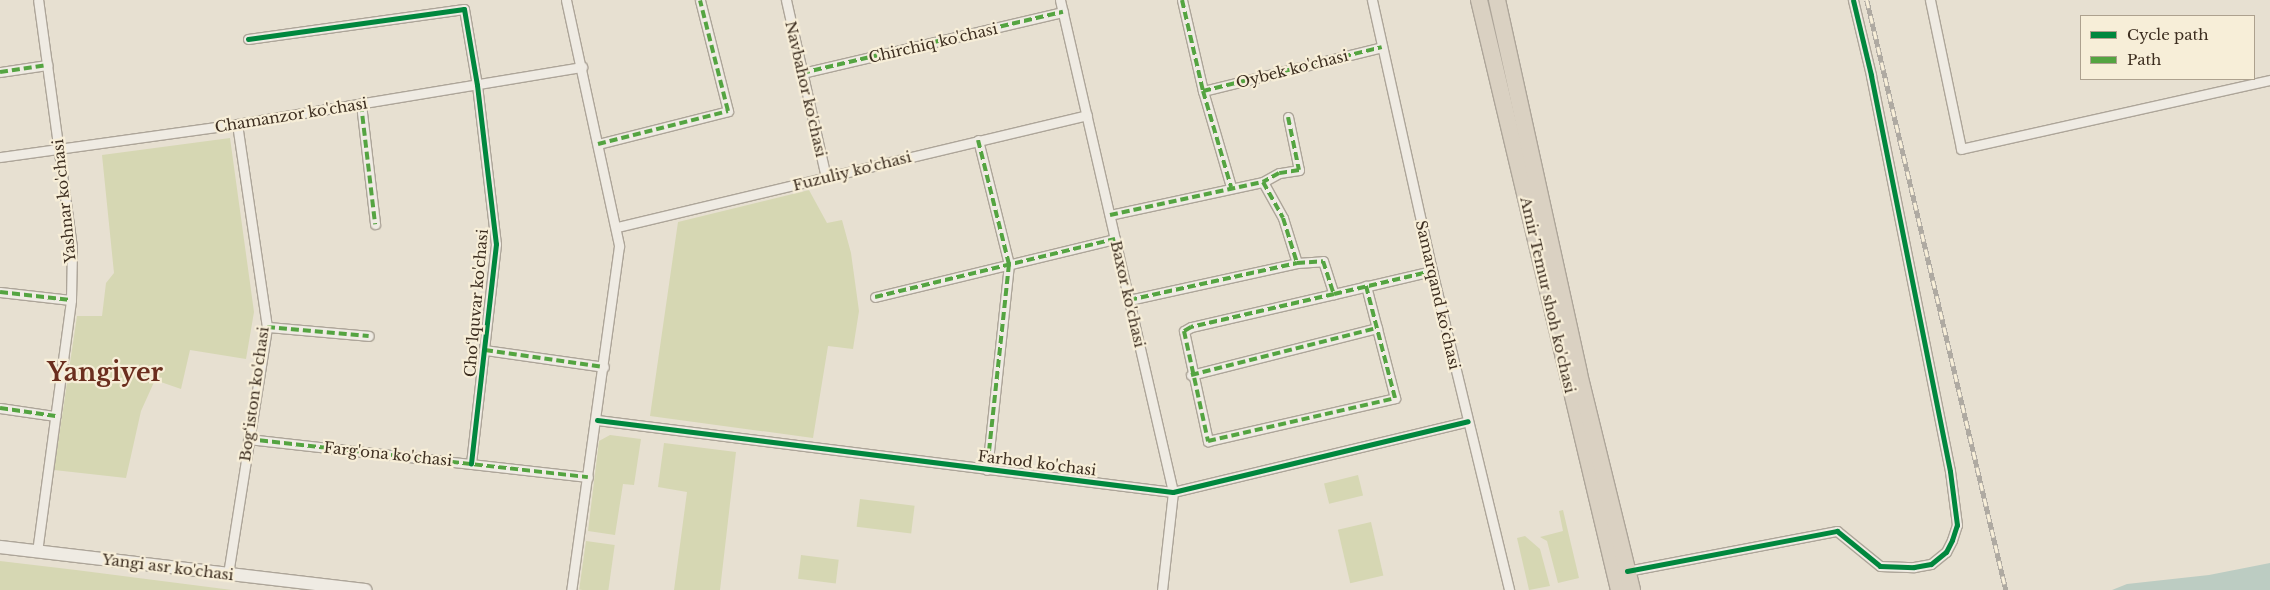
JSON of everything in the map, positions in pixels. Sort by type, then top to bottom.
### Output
[{"type":"highway","name":"Amir Temur shoh ko'chasi","points":[[1479,0],[1619,590]]},
{"type":"highway","name":"Amir Temur shoh ko'chasi","points":[[1497,0],[1577,365],[1632,590]]},
{"type":"street","name":"Yashnar ko'chasi","points":[[38,0],[72,247],[71,300],[38,552]]},
{"type":"street","points":[[566,0],[617,227],[619,246],[597,420],[571,590]]},
{"type":"street","points":[[598,144],[728,111],[700,0]]},
{"type":"street","name":"Navbahor ko'chasi","points":[[786,0],[826,177]]},
{"type":"street","name":"Baxor ko'chasi","points":[[1060,0],[1173,492],[1162,590]]},
{"type":"street","points":[[1182,0],[1203,91],[1231,187]]},
{"type":"street","name":"Samarqand ko‘chasi","points":[[1372,0],[1432,271],[1509,590]]},
{"type":"street","points":[[1627,571],[1837,531],[1880,566],[1914,567],[1931,564],[1946,552],[1952,540],[1957,525],[1950,471],[1853,0]]},
{"type":"street","points":[[1930,0],[1961,149],[2270,80]]},
{"type":"street","name":"Cho‘lquvar ko'chasi","points":[[248,39],[464,9],[478,85],[496,244],[471,464]]},
{"type":"street","name":"Chirchiq ko'chasi","points":[[802,73],[1063,12]]},
{"type":"street","name":"Oybek ko'chasi","points":[[1203,91],[1382,47]]},
{"type":"street","points":[[0,72],[47,65]]},
{"type":"street","name":"Chamanzor ko'chasi","points":[[0,157],[237,124],[582,67]]},
{"type":"street","points":[[361,104],[375,224]]},
{"type":"street","name":"Fuzuliy ko'chasi","points":[[617,227],[1087,115]]},
{"type":"street","points":[[1110,215],[1231,187],[1263,182],[1279,173],[1299,170],[1288,117]]},
{"type":"street","name":"Bog‘iston ko'chasi","points":[[228,574],[267,327],[237,124]]},
{"type":"street","points":[[978,140],[1009,264],[987,470]]},
{"type":"street","points":[[1263,182],[1284,218],[1297,263]]},
{"type":"street","points":[[875,297],[1115,239]]},
{"type":"street","points":[[1130,300],[1297,263],[1323,261],[1334,294]]},
{"type":"street","points":[[1366,286],[1395,398],[1208,441],[1191,375],[1184,331],[1191,326],[1334,294],[1366,286],[1432,271]]},
{"type":"street","points":[[0,292],[71,300]]},
{"type":"street","points":[[267,327],[369,336]]},
{"type":"street","points":[[1191,375],[1377,328]]},
{"type":"street","points":[[485,350],[604,367]]},
{"type":"street","points":[[0,408],[55,416]]},
{"type":"street","name":"Farhod ko'chasi","points":[[597,420],[1173,492],[1468,421]]},
{"type":"street","name":"Farg'ona ko'chasi","points":[[248,438],[588,477]]},
{"type":"street","name":"Yangi asr ko'chasi","points":[[0,547],[365,590]]},
{"type":"green space","points":[[230,138],[254,312],[246,359],[190,350],[181,389],[155,380],[141,411],[126,478],[54,470],[77,316],[102,316],[106,283],[114,273],[102,155]]},
{"type":"green space","points":[[809,190],[827,223],[842,220],[851,253],[859,311],[853,349],[828,346],[813,438],[650,416],[678,222]]},
{"type":"green space","points":[[610,435],[641,439],[634,485],[623,484],[615,535],[588,531],[599,441]]},
{"type":"green space","points":[[664,443],[736,452],[720,590],[674,590],[687,492],[658,487]]},
{"type":"green space","points":[[1358,475],[1363,495],[1329,504],[1324,483]]},
{"type":"green space","points":[[860,499],[915,506],[911,533],[857,527]]},
{"type":"green space","points":[[1563,510],[1579,578],[1558,583],[1547,541],[1540,537],[1563,531],[1559,511]]},
{"type":"green space","points":[[1371,522],[1383,576],[1350,583],[1338,530]]},
{"type":"green space","points":[[1525,536],[1540,549],[1550,586],[1529,590],[1517,538]]},
{"type":"green space","points":[[586,541],[615,545],[608,590],[579,590]]},
{"type":"green space","points":[[801,555],[839,560],[836,583],[798,579]]},
{"type":"green space","points":[[0,561],[76,570],[232,590],[0,590]]},
{"type":"shaded area","points":[[2270,563],[2270,590],[2112,590],[2127,584],[2209,575]]},
{"type":"railway","points":[[1867,0],[2006,590]]},
{"type":"marked path","points":[[598,144],[728,111],[700,0]]},
{"type":"marked path","points":[[1182,0],[1203,91],[1231,187]]},
{"type":"marked path","points":[[802,73],[1063,12]]},
{"type":"marked path","points":[[1203,91],[1382,47]]},
{"type":"marked path","points":[[0,72],[47,65]]},
{"type":"marked path","points":[[361,104],[375,224]]},
{"type":"marked path","points":[[1288,117],[1299,170],[1279,173],[1263,182],[1283,218],[1297,263],[1323,261],[1334,294],[1432,271]]},
{"type":"marked path","points":[[978,140],[1009,264],[987,470]]},
{"type":"marked path","points":[[1110,215],[1263,182]]},
{"type":"marked path","points":[[875,297],[1115,239]]},
{"type":"marked path","points":[[1129,300],[1297,263]]},
{"type":"marked path","points":[[1334,294],[1191,327],[1184,331],[1208,441],[1395,398],[1366,286]]},
{"type":"marked path","points":[[0,292],[71,300]]},
{"type":"marked path","points":[[267,327],[369,336]]},
{"type":"marked path","points":[[1191,375],[1377,328]]},
{"type":"marked path","points":[[485,350],[604,367]]},
{"type":"marked path","points":[[0,408],[55,416]]},
{"type":"marked path","points":[[248,439],[588,477]]},
{"type":"cycle path","points":[[1627,571],[1837,531],[1880,566],[1914,567],[1931,564],[1946,552],[1952,540],[1957,525],[1950,471],[1871,75],[1853,0]]},
{"type":"cycle path","points":[[248,39],[464,9],[477,85],[496,244],[471,464]]},
{"type":"cycle path","points":[[597,420],[1173,492],[1468,421]]},
{"type":"district","name":"Yangiyer","points":[[105,373]]}]
